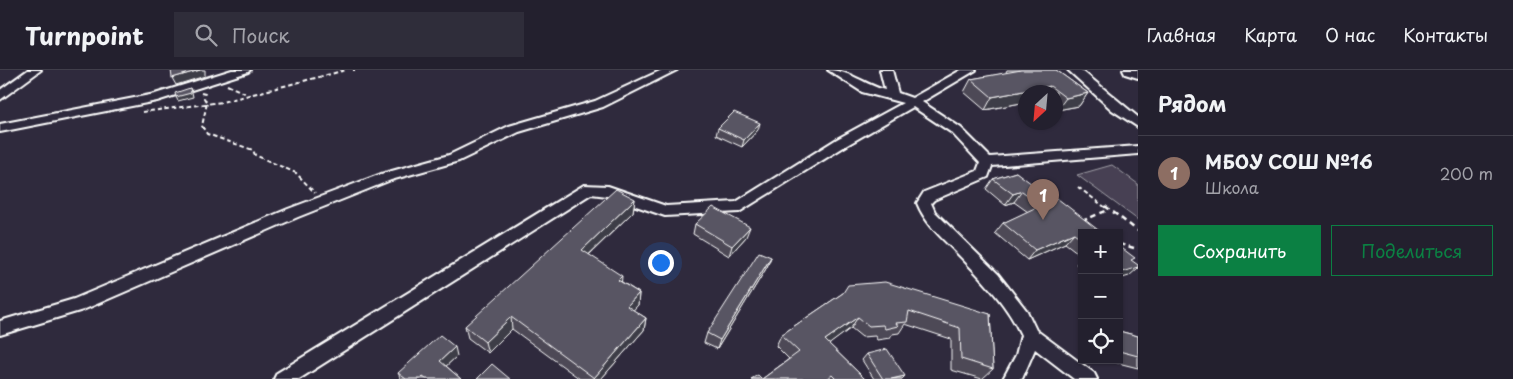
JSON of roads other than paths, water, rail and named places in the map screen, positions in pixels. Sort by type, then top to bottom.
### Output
[{"type":"street","points":[[0,96],[35,70]]},
{"type":"street","points":[[0,128],[132,103],[244,70]]},
{"type":"street","points":[[0,328],[77,305],[315,204],[386,177],[454,158],[514,129],[599,104],[671,70]]},
{"type":"street","points":[[834,70],[866,89],[914,102],[947,124],[977,150],[987,162]]},
{"type":"street","points":[[886,70],[893,95]]},
{"type":"street","points":[[282,379],[589,189],[608,191],[665,211],[739,207],[842,142],[970,70]]},
{"type":"street","points":[[1074,70],[1116,107],[1138,123]]},
{"type":"street","points":[[987,162],[1138,150]]},
{"type":"street","points":[[987,162],[983,174],[928,196],[924,203],[929,215],[992,279],[1021,316],[1030,335],[1088,379]]},
{"type":"street","points":[[1012,379],[1024,356],[1030,335]]},
{"type":"place","name":"МБОУ СОШ №16","points":[[1043,220]]}]
